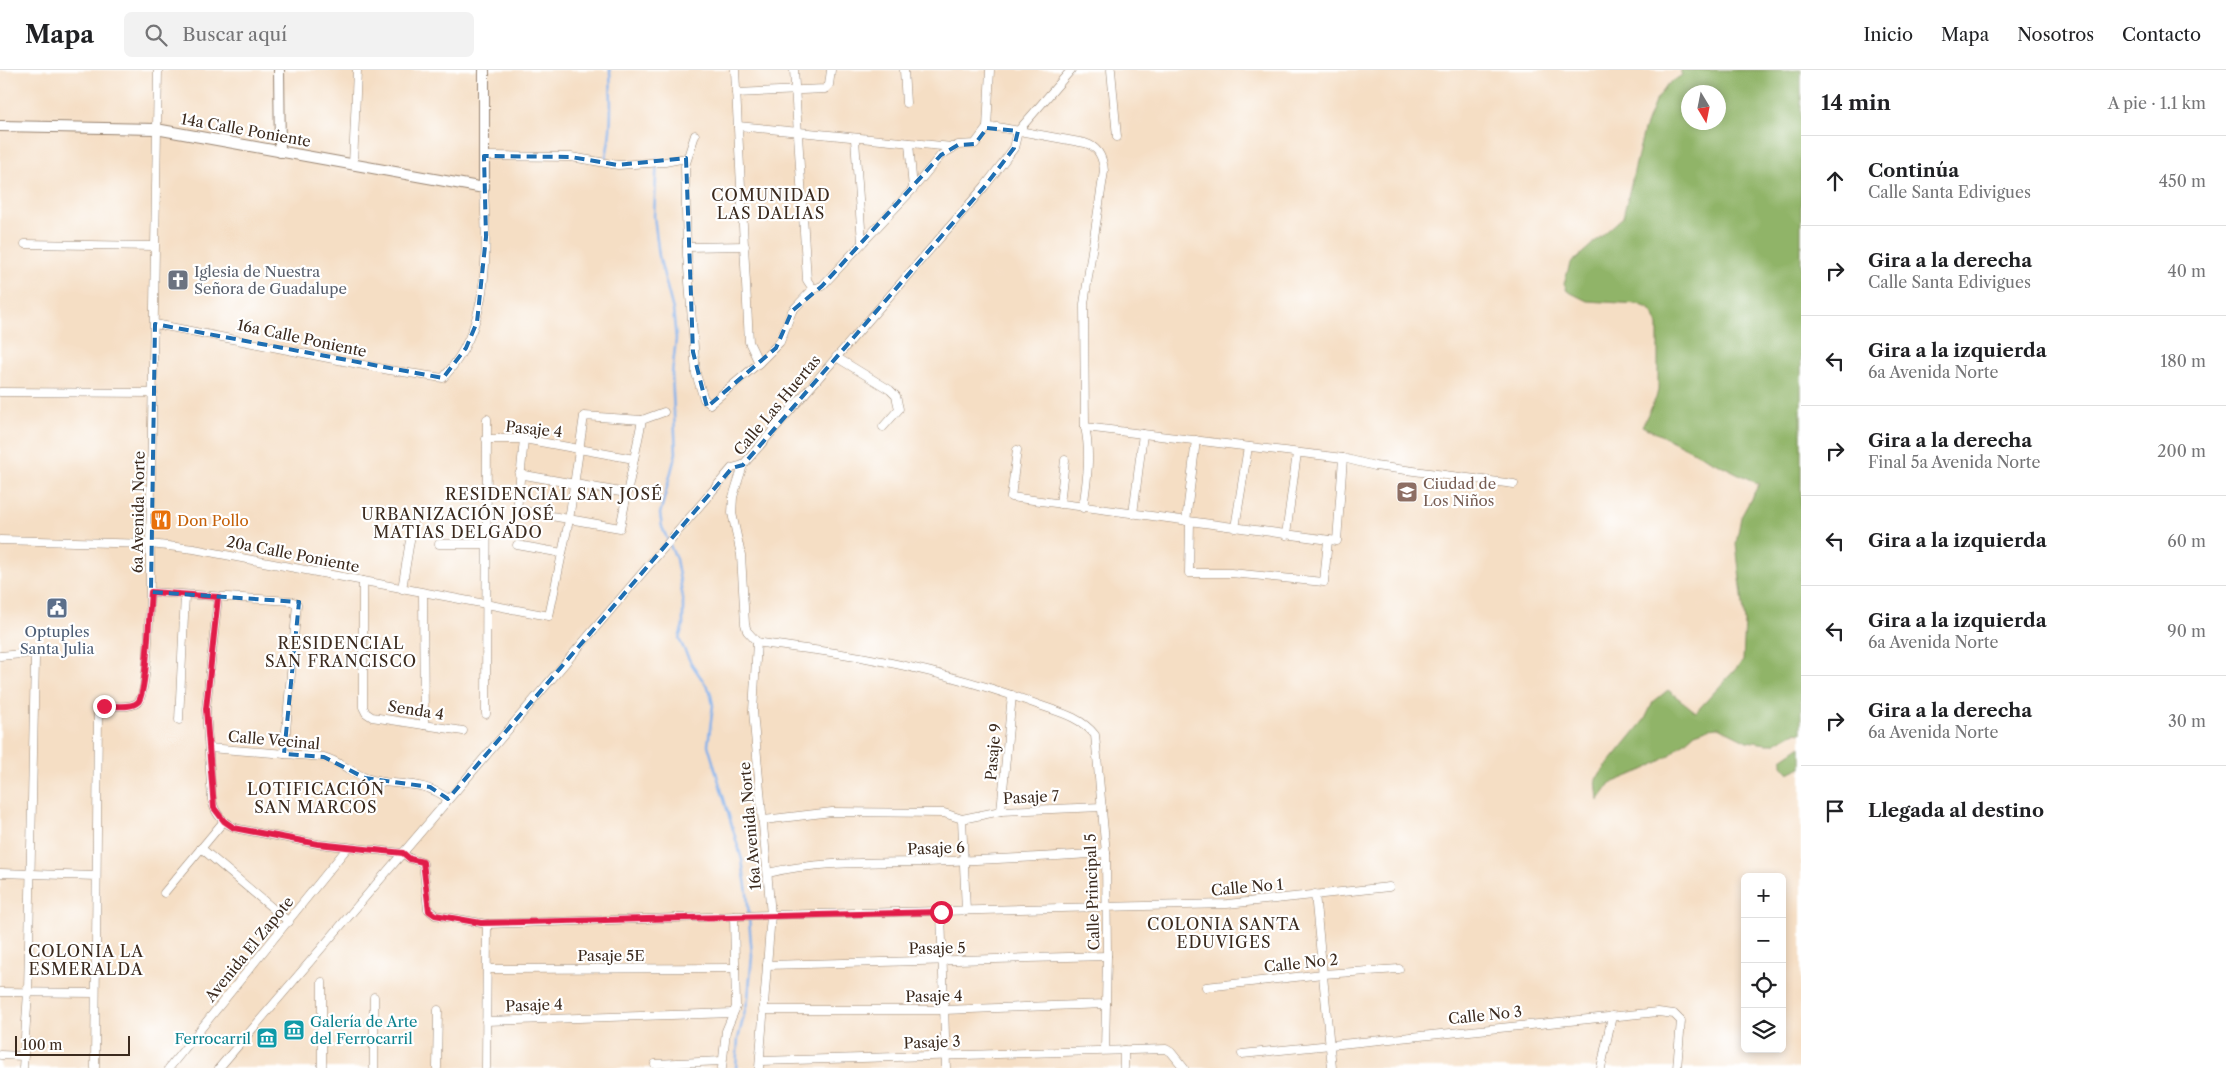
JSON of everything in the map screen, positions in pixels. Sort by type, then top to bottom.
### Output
[{"type":"street","name":"6a Avenida Norte","points":[[95,1068],[94,993],[98,712],[104,706],[134,705],[140,699],[144,677],[151,592],[150,544],[158,70]]},
{"type":"street","points":[[279,70],[280,152]]},
{"type":"street","points":[[353,165],[357,70]]},
{"type":"street","points":[[484,70],[484,188]]},
{"type":"street","points":[[735,70],[746,246],[749,342],[760,363]]},
{"type":"street","points":[[794,70],[807,280],[813,289]]},
{"type":"street","points":[[736,93],[825,89],[829,85],[831,70]]},
{"type":"street","points":[[904,70],[906,103]]},
{"type":"street","points":[[738,126],[854,139],[953,147],[975,144],[987,128],[990,70]]},
{"type":"street","points":[[1018,131],[1071,70]]},
{"type":"street","points":[[1111,70],[1117,137]]},
{"type":"street","name":"14a Calle Poniente","points":[[0,126],[156,129],[484,188]]},
{"type":"street","points":[[987,128],[1018,131],[1092,145],[1099,152],[1103,161],[1104,171],[1084,304],[1085,427],[1089,446],[1089,463],[1083,508]]},
{"type":"street","name":"Calle Las Huertas","points":[[757,642],[747,631],[745,624],[741,555],[732,513],[733,497],[743,465],[984,186],[1014,148],[1018,131]]},
{"type":"street","points":[[694,135],[686,158],[687,248],[693,352],[696,374],[704,398],[710,404],[760,363],[780,342],[792,311],[813,289],[822,286],[913,189],[941,155],[953,147]]},
{"type":"street","points":[[854,139],[862,243]]},
{"type":"street","points":[[909,143],[913,189]]},
{"type":"street","points":[[484,156],[571,157],[618,165],[665,162],[686,158]]},
{"type":"street","name":"16a Calle Poniente","points":[[155,324],[389,370],[443,378],[466,348],[477,322],[486,237],[484,188]]},
{"type":"street","points":[[25,244],[154,246]]},
{"type":"street","points":[[687,248],[746,246]]},
{"type":"street","points":[[836,357],[890,390],[896,396],[899,409],[883,427]]},
{"type":"street","points":[[0,392],[153,393]]},
{"type":"street","points":[[517,545],[562,553],[569,520],[584,416],[642,420],[664,412]]},
{"type":"street","points":[[486,714],[487,419]]},
{"type":"street","points":[[524,439],[517,510],[620,528],[642,420]]},
{"type":"street","points":[[1085,427],[1343,458],[1375,466],[1514,484]]},
{"type":"street","points":[[1133,514],[1144,434]]},
{"type":"street","name":"Pasaje 4","points":[[486,439],[524,439],[580,449]]},
{"type":"street","points":[[1196,440],[1188,522],[1189,572],[1264,575],[1324,582],[1328,540]]},
{"type":"street","points":[[1235,528],[1248,446]]},
{"type":"street","points":[[580,449],[634,459]]},
{"type":"street","points":[[1017,450],[1011,496],[1083,508],[1337,541],[1343,458]]},
{"type":"street","points":[[1286,535],[1298,453]]},
{"type":"street","points":[[1060,504],[1065,460]]},
{"type":"street","points":[[219,1068],[732,468],[743,465]]},
{"type":"street","points":[[520,474],[626,493]]},
{"type":"street","points":[[402,589],[413,522]]},
{"type":"street","name":"20a Calle Poniente","points":[[0,540],[150,544],[194,548],[549,616],[562,553]]},
{"type":"street","points":[[439,544],[486,544]]},
{"type":"street","name":"Senda 4","points":[[363,581],[363,706],[366,713],[372,716],[463,731]]},
{"type":"street","points":[[151,592],[291,601],[297,604],[284,754]]},
{"type":"street","points":[[423,593],[424,725]]},
{"type":"street","points":[[179,720],[185,595]]},
{"type":"street","points":[[218,597],[207,690],[214,808],[224,821],[239,829],[289,839],[403,853]]},
{"type":"street","points":[[757,642],[865,657],[927,671],[1012,695]]},
{"type":"street","name":"16a Avenida Norte","points":[[757,642],[753,711],[771,915],[759,1064]]},
{"type":"street","points":[[0,656],[32,653],[35,658],[28,992],[23,1068]]},
{"type":"street","name":"Calle Principal 5","points":[[1012,695],[1076,718],[1086,724],[1095,735],[1106,854],[1107,956],[1105,1050]]},
{"type":"street","name":"Pasaje 9","points":[[1001,811],[1012,695]]},
{"type":"street","name":"Calle Vecinal","points":[[209,748],[324,757],[339,762],[365,778],[430,787],[448,798]]},
{"type":"street","name":"Pasaje 7","points":[[962,819],[1001,811],[1102,807]]},
{"type":"street","points":[[764,820],[832,812],[944,813],[962,819],[966,911]]},
{"type":"street","points":[[164,893],[224,821]]},
{"type":"street","name":"Avenida El Zapote","points":[[169,1068],[289,922],[348,846]]},
{"type":"street","points":[[201,848],[289,922]]},
{"type":"street","name":"Calle No 1","points":[[403,853],[410,859],[423,862],[428,909],[432,913],[488,924],[1226,904],[1390,887]]},
{"type":"street","name":"Pasaje 6","points":[[768,873],[793,867],[834,864],[964,861],[1106,854]]},
{"type":"street","points":[[0,873],[96,876]]},
{"type":"street","points":[[1315,894],[1332,1068]]},
{"type":"street","points":[[941,912],[946,1068]]},
{"type":"street","points":[[655,1064],[722,1064],[726,1031],[736,1007],[734,916]]},
{"type":"street","points":[[486,1068],[488,924]]},
{"type":"street","name":"Pasaje 5","points":[[767,964],[943,962],[1107,956]]},
{"type":"street","name":"Pasaje 5E","points":[[487,969],[735,968]]},
{"type":"street","name":"Calle No 2","points":[[1206,987],[1323,974],[1399,969]]},
{"type":"street","points":[[322,982],[322,1068]]},
{"type":"street","points":[[0,992],[94,993]]},
{"type":"street","points":[[374,997],[374,1068]]},
{"type":"street","name":"Pasaje 4","points":[[763,1010],[944,1010],[1106,1004]]},
{"type":"street","points":[[437,1068],[438,1010]]},
{"type":"street","name":"Calle No 3","points":[[1242,1054],[1658,1012],[1678,1017],[1682,1025],[1677,1068]]},
{"type":"street","name":"Pasaje 4","points":[[486,1021],[733,1013]]},
{"type":"street","points":[[1601,1068],[1612,1016]]},
{"type":"street","name":"Pasaje 3","points":[[759,1064],[945,1055],[1166,1049],[1172,1052],[1184,1068]]},
{"type":"street","points":[[1124,1050],[1124,1068]]},
{"type":"street","points":[[0,1055],[24,1056]]},
{"type":"highlighted area","points":[[987,128],[1018,131],[1014,148],[985,186],[743,465],[732,468],[448,799],[430,787],[365,778],[324,757],[284,754],[299,602],[151,592],[155,324],[443,378],[466,348],[477,322],[486,237],[484,156],[571,157],[618,165],[686,158],[693,352],[707,407],[776,348],[792,311],[822,286],[941,155],[958,145],[975,144]]},
{"type":"green space","points":[[1680,70],[1801,70],[1801,733],[1795,732],[1773,744],[1767,744],[1747,741],[1719,727],[1709,728],[1695,733],[1669,756],[1646,769],[1611,783],[1598,801],[1596,779],[1645,719],[1653,702],[1668,690],[1696,712],[1743,661],[1745,622],[1736,544],[1741,517],[1759,484],[1642,426],[1658,390],[1658,325],[1648,308],[1638,304],[1587,301],[1567,291],[1564,284],[1570,264],[1623,217],[1644,130],[1654,104],[1666,86],[1682,75]]},
{"type":"green space","points":[[1801,746],[1801,767],[1789,773],[1782,765],[1782,759]]},
{"type":"waterway","points":[[605,160],[610,127],[610,70]]},
{"type":"waterway","points":[[657,158],[654,216],[659,256],[673,310],[676,339],[672,374],[676,453],[660,514],[662,527],[676,559],[683,598],[683,625],[679,639],[691,663],[710,691],[713,705],[708,745],[742,860],[747,893],[752,956],[748,999],[738,1039],[736,1068]]},
{"type":"place","name":"Iglesia de Nuestra Señora de Guadalupe","points":[[178,280]]},
{"type":"place","name":"Ciudad de Los Niños","points":[[1407,492]]},
{"type":"place","name":"Don Pollo","points":[[161,520]]},
{"type":"place","name":"Optuples Santa Julia","points":[[57,608]]},
{"type":"place","name":"Galería de Arte del Ferrocarril","points":[[294,1030]]},
{"type":"place","name":"Ferrocarril","points":[[267,1038]]},
{"type":"district","name":"COMUNIDAD LAS DALIAS","points":[[771,204]]},
{"type":"district","name":"RESIDENCIAL SAN JOSÉ","points":[[554,494]]},
{"type":"district","name":"URBANIZACIÓN JOSÉ MATIAS DELGADO","points":[[458,523]]},
{"type":"district","name":"RESIDENCIAL SAN FRANCISCO","points":[[341,652]]},
{"type":"district","name":"LOTIFICACIÓN SAN MARCOS","points":[[316,798]]},
{"type":"district","name":"COLONIA SANTA EDUVIGES","points":[[1224,933]]},
{"type":"district","name":"COLONIA LA ESMERALDA","points":[[86,960]]},
{"type":"route","points":[[104,706],[134,705],[140,699],[144,677],[151,592],[218,597],[206,709],[212,800],[217,814],[234,828],[318,844],[403,853],[410,859],[423,862],[429,911],[435,915],[488,924],[638,918],[941,912]]}]
